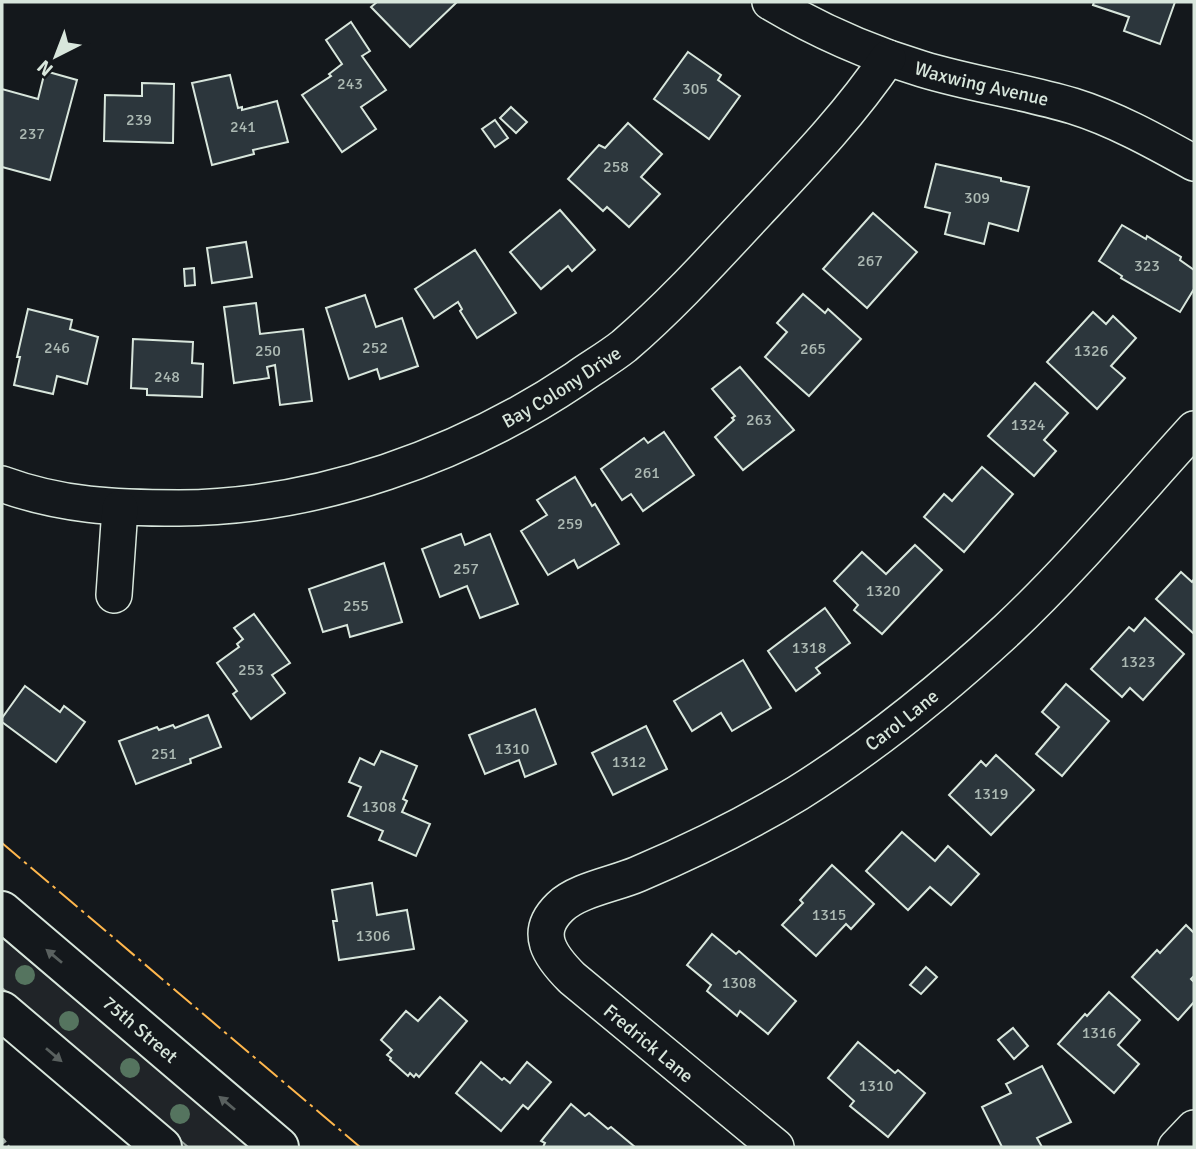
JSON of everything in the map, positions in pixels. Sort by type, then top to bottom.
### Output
[{"type":"main road","name":"75th Street","points":[[2,911],[279,1147]]},
{"type":"main road","points":[[2,1011],[162,1147]]},
{"type":"street","name":"Waxwing Avenue","points":[[770,2],[831,34],[923,70],[1074,106],[1144,136],[1194,163]]},
{"type":"street","name":"Bay Colony Drive","points":[[2,484],[72,504],[120,508],[250,503],[386,472],[435,454],[519,415],[622,347],[684,290],[834,130],[888,58]]},
{"type":"street","name":"Carol Lane","points":[[547,924],[560,907],[572,899],[637,875],[797,793],[855,755],[926,702],[1042,595],[1194,429]]},
{"type":"street","points":[[114,595],[120,508]]},
{"type":"street","name":"Fredrick Lane","points":[[547,924],[544,936],[559,966],[776,1147]]},
{"type":"street","points":[[1176,1147],[1194,1128]]},
{"type":"path","points":[[2,1139],[8,1147]]},
{"type":"shaded area","points":[[2,937],[250,1147],[188,1147],[2,988]]},
{"type":"building","points":[[377,2],[457,2],[410,47],[371,7]]},
{"type":"building","points":[[1094,2],[1175,2],[1160,44],[1124,31],[1129,17],[1093,5]]},
{"type":"building","points":[[351,22],[370,51],[362,56],[386,90],[361,107],[376,129],[342,152],[302,95],[331,76],[329,74],[342,64],[326,40]]},
{"type":"building","points":[[688,52],[721,75],[718,80],[740,96],[709,139],[654,99]]},
{"type":"building","points":[[45,71],[77,80],[50,180],[2,167],[2,89],[38,99]]},
{"type":"building","points":[[230,75],[238,108],[242,107],[242,110],[277,101],[288,142],[253,150],[254,154],[212,165],[192,83]]},
{"type":"building","points":[[142,83],[174,84],[173,143],[104,141],[105,95],[142,96]]},
{"type":"building","points":[[511,107],[527,122],[516,133],[500,118]]},
{"type":"building","points":[[495,120],[508,138],[495,147],[482,129]]},
{"type":"building","points":[[628,123],[662,154],[641,177],[660,194],[629,227],[607,207],[603,211],[568,179],[599,145],[605,148]]},
{"type":"building","points":[[936,164],[1029,187],[1018,231],[989,223],[984,244],[945,234],[950,213],[925,207]]},
{"type":"building","points":[[560,210],[595,250],[572,271],[568,266],[541,289],[510,252]]},
{"type":"building","points":[[873,213],[917,252],[867,308],[823,269]]},
{"type":"building","points":[[1122,225],[1146,239],[1147,236],[1181,257],[1180,260],[1194,270],[1194,289],[1180,312],[1121,278],[1122,276],[1099,261]]},
{"type":"building","points":[[246,242],[252,277],[212,283],[207,248]]},
{"type":"building","points":[[475,250],[516,313],[477,338],[460,311],[462,309],[458,302],[434,318],[415,289]]},
{"type":"building","points":[[194,268],[195,285],[185,286],[184,269]]},
{"type":"building","points":[[803,294],[825,313],[828,309],[861,339],[809,396],[765,357],[787,332],[777,323]]},
{"type":"building","points":[[365,295],[376,327],[402,318],[418,366],[380,379],[377,369],[349,379],[326,308]]},
{"type":"building","points":[[256,303],[260,334],[303,329],[312,401],[280,405],[275,365],[267,367],[269,378],[234,383],[224,307]]},
{"type":"building","points":[[28,309],[72,320],[70,329],[98,337],[87,384],[57,376],[53,394],[14,385],[20,357],[17,357]]},
{"type":"building","points":[[1093,312],[1106,324],[1113,316],[1136,338],[1111,366],[1125,378],[1097,409],[1047,362]]},
{"type":"building","points":[[133,339],[193,342],[192,363],[203,364],[202,397],[147,395],[147,389],[131,388]]},
{"type":"building","points":[[740,367],[794,430],[743,470],[715,437],[735,416],[712,389]]},
{"type":"building","points":[[1035,383],[1068,413],[1044,440],[1056,451],[1034,476],[988,436]]},
{"type":"building","points":[[664,432],[694,475],[643,511],[631,494],[622,500],[601,469],[644,438],[648,443]]},
{"type":"building","points":[[982,467],[1013,494],[964,552],[924,517],[944,494],[952,501]]},
{"type":"building","points":[[575,477],[619,544],[578,568],[574,560],[548,575],[521,531],[547,515],[537,500]]},
{"type":"building","points":[[461,534],[465,545],[490,534],[518,604],[480,618],[467,586],[440,597],[422,549]]},
{"type":"building","points":[[915,545],[942,570],[882,634],[854,610],[858,605],[834,581],[862,552],[886,574]]},
{"type":"building","points":[[384,563],[402,622],[350,637],[347,625],[323,632],[309,589]]},
{"type":"building","points":[[1181,572],[1192,582],[1194,579],[1194,634],[1156,599]]},
{"type":"building","points":[[825,608],[850,643],[816,668],[820,673],[796,691],[768,651]]},
{"type":"building","points":[[254,614],[290,663],[272,675],[285,693],[251,719],[233,694],[237,691],[217,663],[239,647],[237,644],[243,639],[234,628]]},
{"type":"building","points":[[1145,618],[1184,654],[1143,700],[1130,688],[1122,697],[1091,669],[1129,627],[1134,631]]},
{"type":"building","points":[[743,660],[771,708],[732,731],[721,713],[692,731],[674,701]]},
{"type":"building","points":[[1066,684],[1109,721],[1062,776],[1036,754],[1059,727],[1042,712]]},
{"type":"building","points":[[25,686],[60,712],[64,706],[85,722],[56,762],[2,722],[2,718]]},
{"type":"building","points":[[535,709],[556,764],[525,777],[519,760],[485,774],[469,735]]},
{"type":"building","points":[[208,715],[221,747],[190,759],[191,763],[136,784],[119,741],[157,727],[159,730],[173,725],[175,728]]},
{"type":"building","points":[[646,726],[667,769],[613,795],[592,753]]},
{"type":"building","points":[[381,751],[417,766],[403,799],[407,801],[402,812],[430,824],[416,856],[379,840],[383,831],[348,816],[361,787],[349,782],[360,758],[374,765]]},
{"type":"building","points":[[996,755],[1034,790],[991,835],[949,795],[981,761],[986,766]]},
{"type":"building","points":[[902,832],[935,861],[948,846],[979,874],[951,905],[930,887],[908,910],[866,871]]},
{"type":"building","points":[[832,865],[874,904],[851,929],[846,924],[816,956],[782,925],[803,903],[800,900]]},
{"type":"building","points":[[372,883],[377,915],[407,910],[414,949],[339,960],[332,890]]},
{"type":"building","points":[[1186,925],[1194,933],[1194,976],[1191,979],[1194,982],[1194,1002],[1178,1020],[1132,977],[1157,950],[1160,953]]},
{"type":"building","points":[[712,934],[736,954],[739,951],[796,1001],[768,1034],[740,1011],[737,1016],[707,991],[711,985],[687,965]]},
{"type":"building","points":[[926,967],[937,977],[921,994],[910,985]]},
{"type":"building","points":[[1109,992],[1140,1020],[1118,1045],[1139,1064],[1114,1093],[1058,1044]]},
{"type":"building","points":[[440,997],[467,1021],[419,1077],[410,1073],[408,1076],[390,1060],[387,1055],[392,1050],[381,1040],[406,1011],[418,1021]]},
{"type":"building","points":[[1013,1028],[1028,1046],[1014,1059],[998,1040]]},
{"type":"building","points":[[858,1042],[895,1073],[898,1070],[925,1093],[888,1137],[850,1106],[854,1101],[828,1078]]},
{"type":"building","points":[[481,1062],[502,1080],[504,1078],[510,1083],[527,1062],[551,1082],[528,1109],[523,1105],[501,1131],[456,1093]]},
{"type":"building","points":[[1042,1066],[1071,1122],[1037,1138],[1042,1147],[1002,1147],[982,1107],[1011,1093],[1006,1084]]},
{"type":"building","points":[[571,1104],[585,1116],[589,1113],[608,1129],[611,1127],[635,1147],[543,1147],[545,1143],[541,1141]]},
{"type":"power","points":[[2,843],[360,1147]]}]
